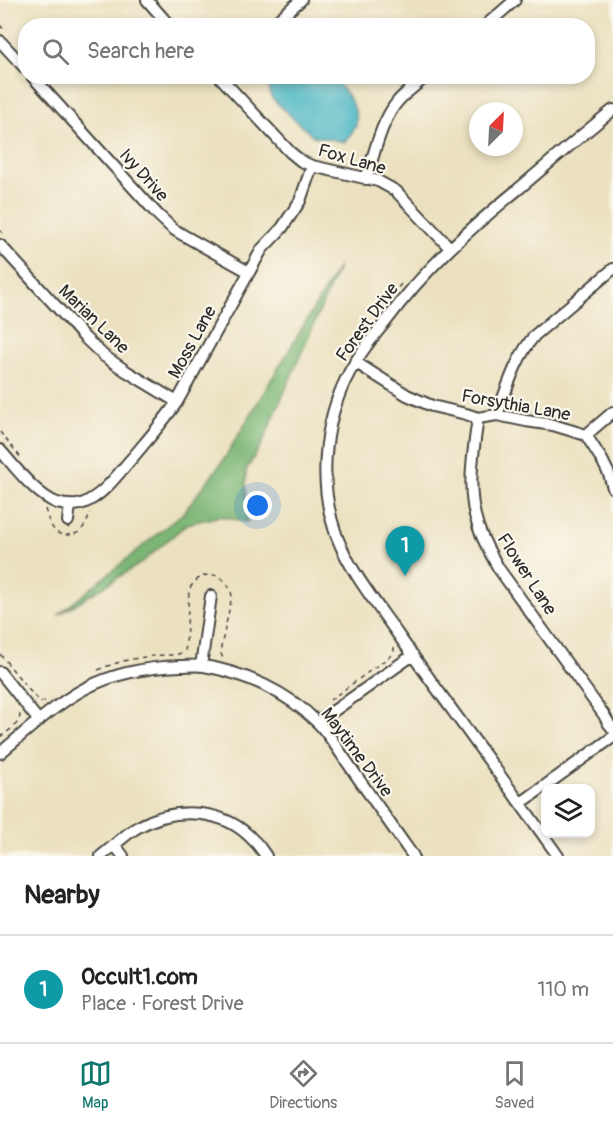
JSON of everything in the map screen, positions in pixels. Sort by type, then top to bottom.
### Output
[{"type":"street","points":[[147,0],[163,18]]},
{"type":"street","points":[[280,18],[301,0]]},
{"type":"street","points":[[494,18],[515,0]]},
{"type":"street","points":[[0,41],[18,60]]},
{"type":"street","name":"Ivy Drive","points":[[40,84],[173,229],[249,272]]},
{"type":"street","name":"Fox Lane","points":[[226,84],[301,161],[312,166],[378,181],[396,191],[450,248]]},
{"type":"street","points":[[366,179],[391,111],[399,100],[417,84]]},
{"type":"street","name":"Forest Drive","points":[[558,856],[349,563],[337,535],[328,503],[325,468],[327,435],[339,396],[355,362],[429,268],[469,230],[613,110]]},
{"type":"street","name":"Moss Lane","points":[[70,505],[90,500],[108,486],[168,416],[262,249],[292,215],[300,201],[312,166]]},
{"type":"street","name":"Marian Lane","points":[[4,242],[104,356],[126,372],[177,402]]},
{"type":"street","points":[[497,415],[520,356],[529,342],[613,269]]},
{"type":"street","name":"Forsythia Lane","points":[[355,362],[407,394],[432,406],[478,418],[497,415],[553,425],[586,435],[603,460],[613,488]]},
{"type":"street","points":[[586,435],[613,412]]},
{"type":"street","name":"Flower Lane","points":[[478,418],[471,471],[472,500],[477,525],[486,546],[499,569],[613,729]]},
{"type":"street","points":[[0,450],[47,498],[70,505],[68,521]]},
{"type":"street","points":[[201,666],[211,596]]},
{"type":"street","points":[[318,722],[413,655]]},
{"type":"street","name":"Maytime Drive","points":[[0,753],[57,707],[84,689],[117,675],[158,667],[201,666],[229,672],[259,682],[290,700],[318,722],[412,856]]},
{"type":"street","points":[[0,672],[39,721]]},
{"type":"street","points":[[521,803],[613,736]]},
{"type":"street","points":[[101,856],[136,828],[153,819],[185,813],[214,816],[228,822],[244,832],[266,856]]},
{"type":"street","points":[[115,845],[123,856]]},
{"type":"path","points":[[0,230],[4,242]]},
{"type":"path","points":[[372,321],[404,281]]},
{"type":"path","points":[[0,432],[27,464]]},
{"type":"path","points":[[43,507],[51,527],[67,535],[80,532],[93,509]]},
{"type":"path","points":[[92,673],[131,659],[177,655],[185,651],[189,590],[198,578],[206,575],[220,577],[226,582],[232,596],[220,652],[225,660]]},
{"type":"path","points":[[323,705],[389,657],[394,652],[393,645]]},
{"type":"path","points":[[0,654],[40,702],[48,700]]},
{"type":"path","points":[[0,737],[20,720],[18,711]]},
{"type":"green space","points":[[339,266],[262,444],[246,470],[247,522],[220,516],[187,524],[140,564],[58,615],[183,513],[223,461]]},
{"type":"water","points":[[268,84],[339,84],[356,112],[356,125],[345,142],[313,136],[271,97]]},
{"type":"place","name":"Occult1.com","points":[[405,576]]}]
